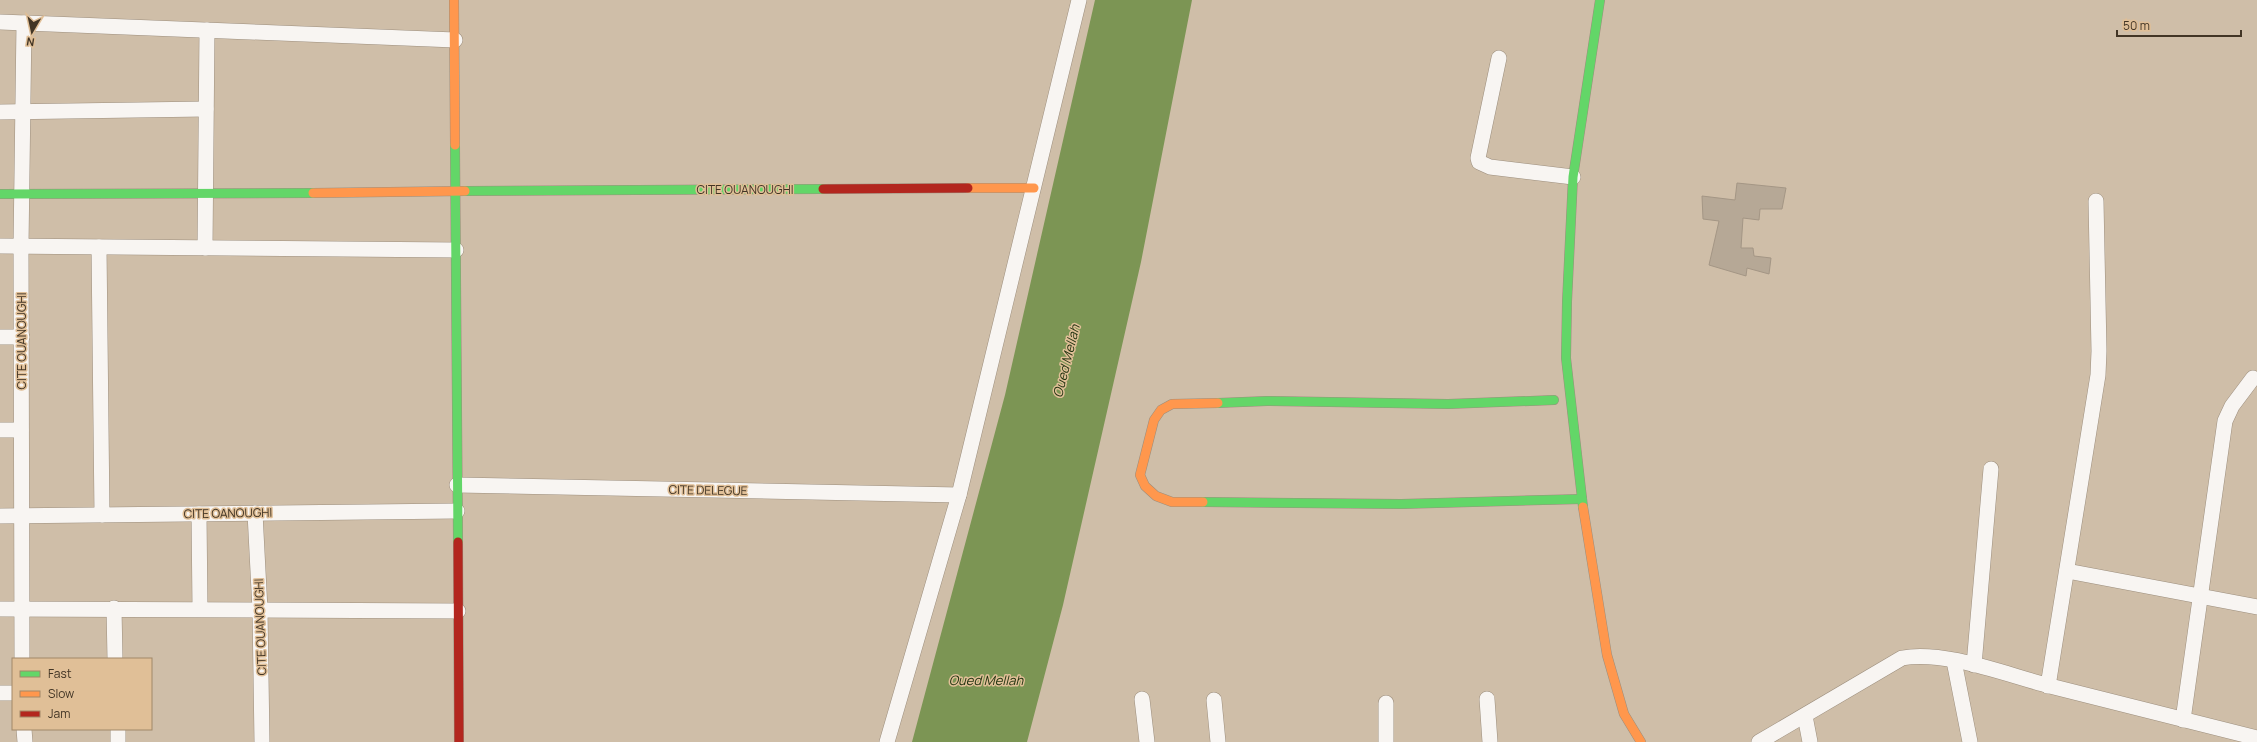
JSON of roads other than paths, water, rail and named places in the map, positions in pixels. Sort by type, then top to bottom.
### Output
[{"type":"street","points":[[454,0],[459,742]]},
{"type":"street","points":[[887,742],[959,495],[1079,0]]},
{"type":"street","points":[[1600,0],[1594,31],[1573,177],[1566,358],[1582,499],[1607,655],[1624,714],[1641,742]]},
{"type":"street","points":[[0,22],[455,40]]},
{"type":"street","name":"CITE OUANOUGHI","points":[[22,658],[21,246],[24,22]]},
{"type":"street","points":[[206,248],[207,30]]},
{"type":"street","points":[[1499,58],[1478,158],[1479,162],[1490,167],[1573,177]]},
{"type":"street","points":[[0,112],[206,109]]},
{"type":"street","name":"CITE OUANOUGHI","points":[[0,194],[206,195],[456,191],[1034,188]]},
{"type":"street","points":[[2048,686],[2098,375],[2099,351],[2096,200]]},
{"type":"street","points":[[0,246],[456,250]]},
{"type":"street","points":[[98,247],[102,514]]},
{"type":"street","points":[[0,337],[22,337]]},
{"type":"street","points":[[2184,720],[2225,421],[2232,406],[2256,374]]},
{"type":"street","points":[[1554,400],[1448,404],[1267,401],[1172,404],[1161,410],[1154,420],[1140,475],[1145,486],[1156,496],[1172,502],[1401,504],[1582,499]]},
{"type":"street","points":[[0,430],[21,430]]},
{"type":"street","points":[[1974,665],[1991,468]]},
{"type":"street","name":"CITE DELEGUE","points":[[457,485],[959,495]]},
{"type":"street","name":"CITE OANOUGHI","points":[[0,516],[457,511]]},
{"type":"street","name":"CITE OUANOUGHI","points":[[255,513],[260,610],[262,742]]},
{"type":"street","points":[[199,514],[200,609]]},
{"type":"street","points":[[2067,571],[2257,607]]},
{"type":"street","points":[[0,609],[114,608],[458,611]]},
{"type":"street","points":[[114,608],[115,658]]},
{"type":"street","points":[[1759,742],[1902,658],[1918,655],[1974,665],[2048,686],[2257,738]]},
{"type":"street","points":[[1954,661],[1970,742]]},
{"type":"street","points":[[0,693],[12,693]]},
{"type":"street","points":[[1142,699],[1147,742]]},
{"type":"street","points":[[1487,699],[1490,742]]},
{"type":"street","points":[[1214,700],[1218,742]]},
{"type":"street","points":[[1386,703],[1386,742]]},
{"type":"street","points":[[1805,716],[1810,742]]},
{"type":"street","points":[[24,730],[25,742]]},
{"type":"street","points":[[118,730],[118,742]]},
{"type":"water","name":"Oued Mellah","points":[[1095,0],[1192,0],[1141,262],[1063,605],[1027,742],[912,742],[1005,395]]}]
